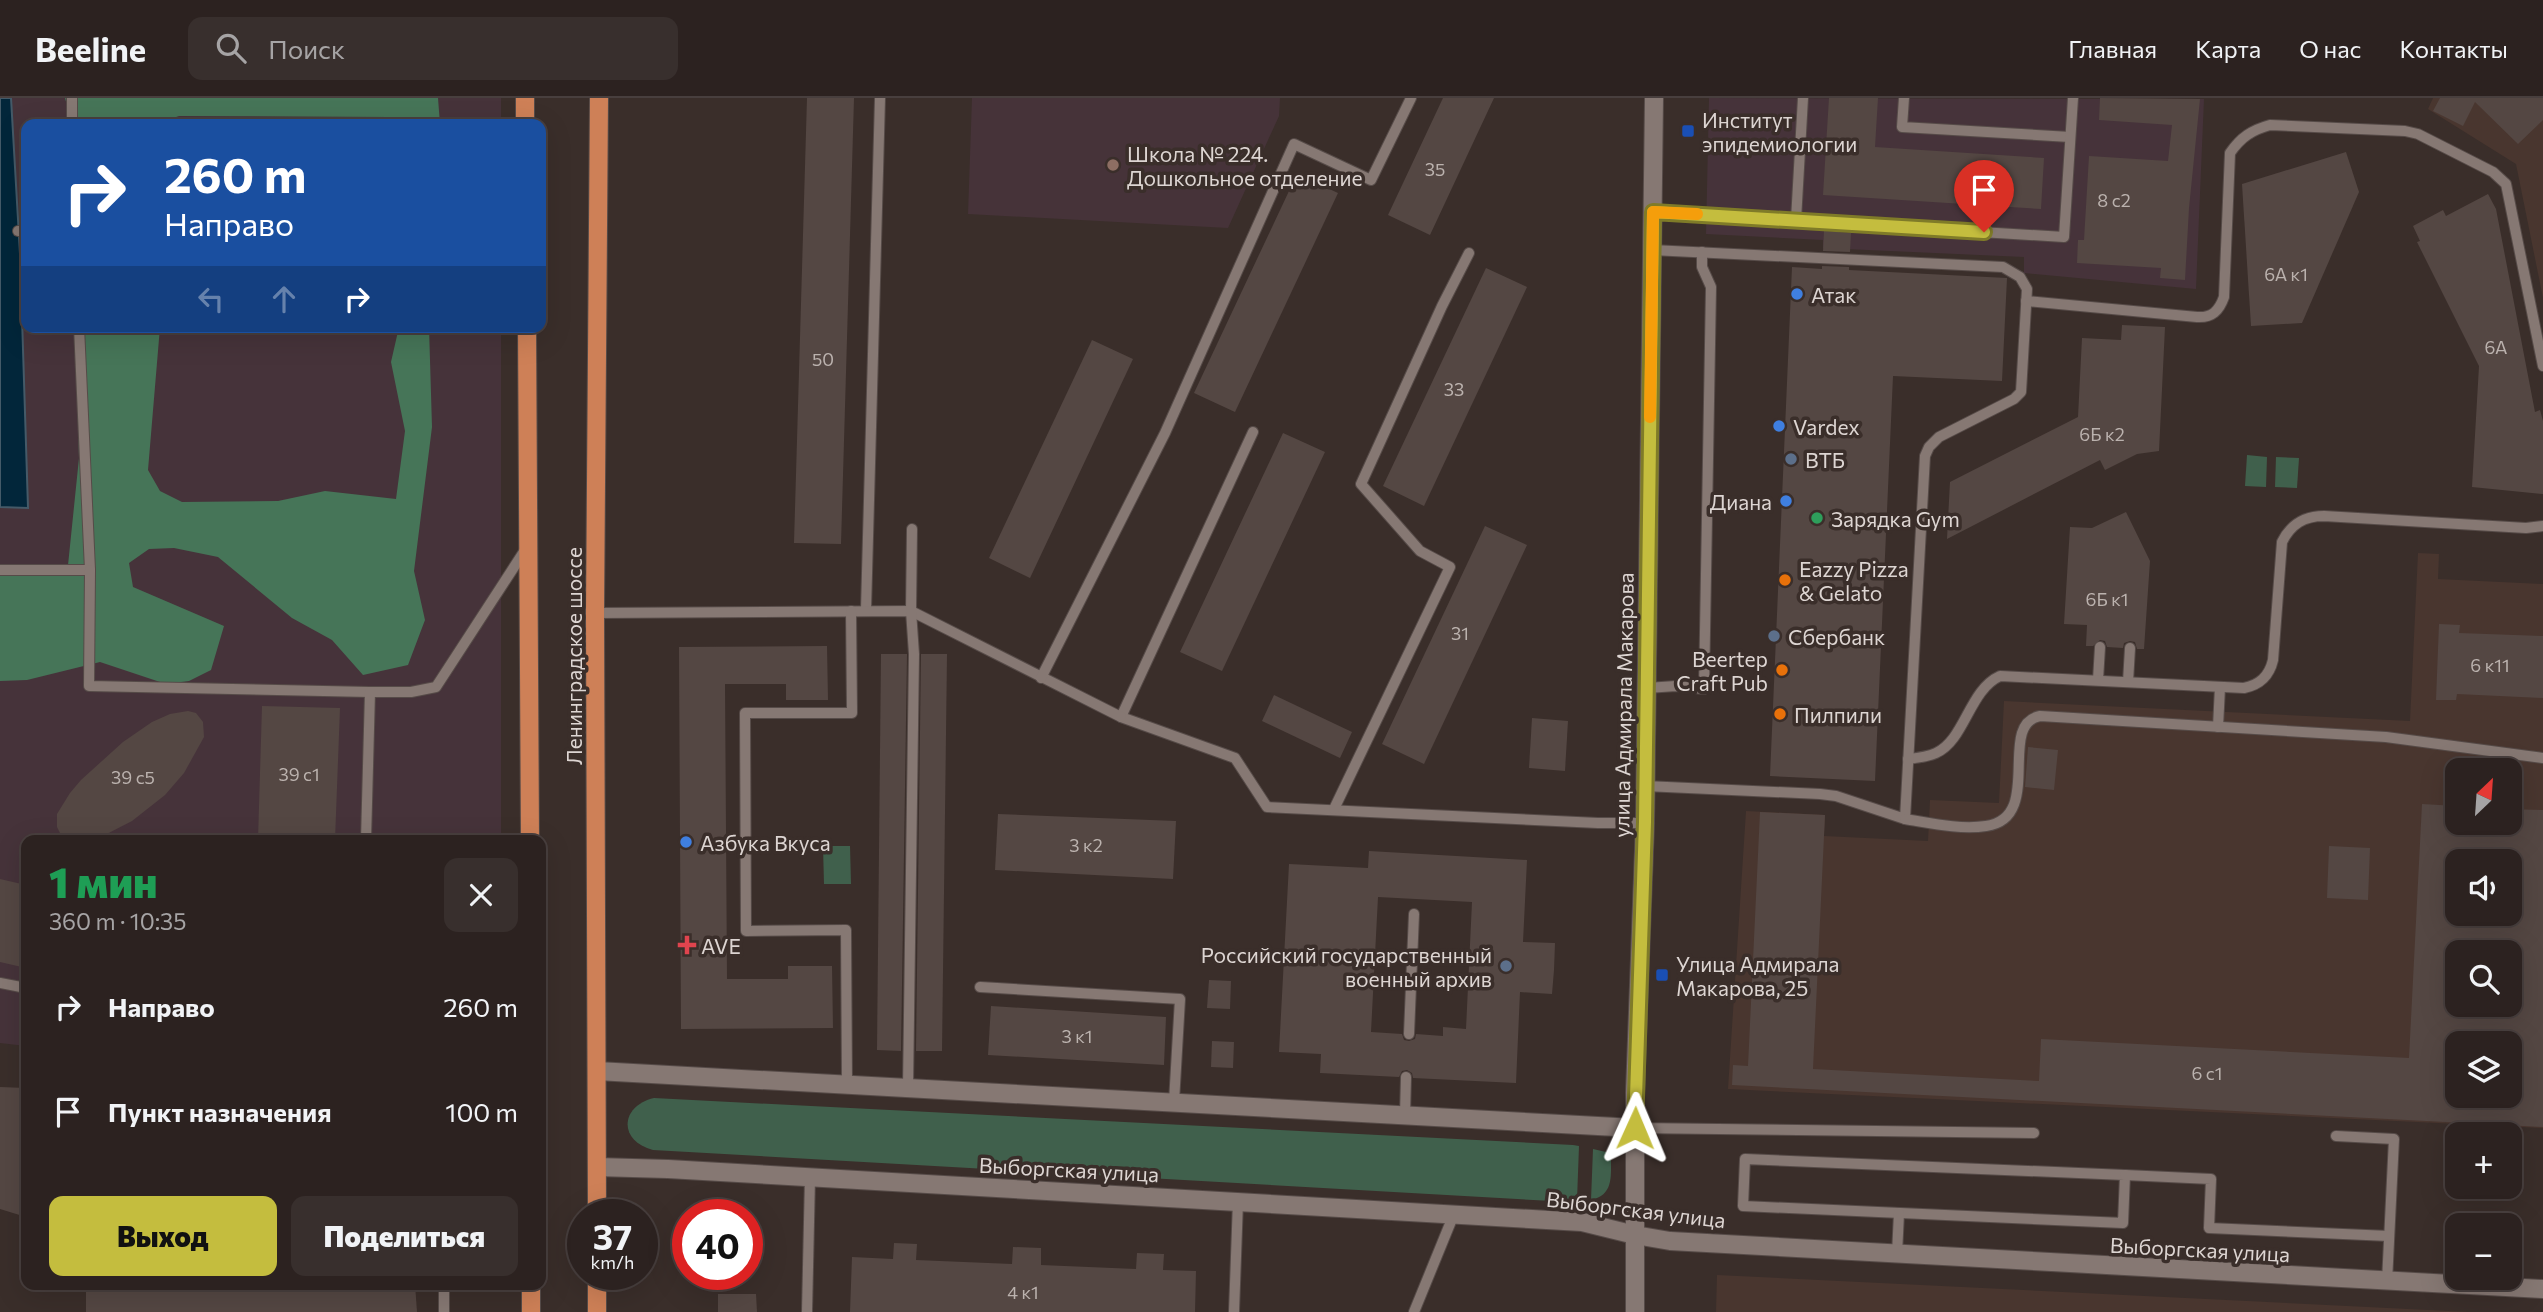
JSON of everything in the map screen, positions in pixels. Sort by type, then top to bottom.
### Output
[{"type":"main road","points":[[525,98],[525,119]]},
{"type":"main road","name":"Ленинградское шоссе","points":[[597,1199],[595,613],[599,98]]},
{"type":"main road","name":"Ленинградское шоссе","points":[[527,333],[530,835]]},
{"type":"main road","points":[[531,1290],[531,1312]]},
{"type":"main road","points":[[597,1290],[597,1312]]},
{"type":"street","name":"улица Адмирала Макарова","points":[[1635,1312],[1635,1128],[1645,822],[1654,98]]},
{"type":"street","points":[[597,1070],[1635,1128]]},
{"type":"street","name":"Выборгская улица","points":[[597,1167],[1582,1222],[1670,1241],[2543,1289]]},
{"type":"lane","points":[[72,98],[72,119]]},
{"type":"lane","points":[[866,610],[880,98]]},
{"type":"lane","points":[[1041,678],[1165,433],[1294,144],[1371,180],[1411,98]]},
{"type":"lane","points":[[1796,220],[1803,98]]},
{"type":"lane","points":[[1903,98],[1902,127],[2070,137]]},
{"type":"lane","points":[[1653,212],[2064,237],[2073,98]]},
{"type":"lane","points":[[2026,301],[2197,317],[2214,314],[2224,297],[2231,153],[2238,142],[2256,129],[2270,125],[2405,131],[2418,134],[2493,172],[2505,184],[2543,366]]},
{"type":"lane","points":[[1652,250],[2003,267],[2016,273],[2024,282],[2027,289],[2021,391],[2014,399],[1939,437],[1929,447],[1925,456],[1905,818]]},
{"type":"lane","points":[[1335,809],[1450,567],[1420,551],[1361,484],[1469,253]]},
{"type":"lane","points":[[1647,688],[1704,689],[1711,286],[1702,267],[1702,253]]},
{"type":"lane","points":[[79,333],[90,570],[89,686],[369,692],[411,692],[436,687],[529,544]]},
{"type":"lane","points":[[1121,717],[1253,432]]},
{"type":"lane","points":[[1908,758],[1931,755],[1947,745],[1984,688],[2000,676],[2244,688],[2262,681],[2271,668],[2282,542],[2291,528],[2303,519],[2324,516],[2526,528],[2543,526]]},
{"type":"lane","points":[[908,1088],[915,654],[911,611],[912,529]]},
{"type":"lane","points":[[0,570],[90,570]]},
{"type":"lane","points":[[847,1084],[846,930],[746,931],[745,713],[852,712],[851,611]]},
{"type":"lane","points":[[595,613],[911,611],[1121,717],[1235,758],[1267,807],[1598,823],[1645,822]]},
{"type":"lane","points":[[2098,680],[2100,647]]},
{"type":"lane","points":[[2128,682],[2130,649]]},
{"type":"lane","points":[[2218,727],[2220,687]]},
{"type":"lane","points":[[366,835],[369,692]]},
{"type":"lane","points":[[1645,786],[1819,794],[1836,796],[1905,818],[1939,824],[1987,826],[2005,817],[2013,807],[2018,793],[2021,731],[2033,718],[2395,738],[2543,758]]},
{"type":"lane","points":[[1409,1034],[1414,914]]},
{"type":"lane","points":[[0,983],[21,987]]},
{"type":"lane","points":[[980,987],[1180,999],[1174,1102]]},
{"type":"lane","points":[[1405,1115],[1406,1077]]},
{"type":"lane","points":[[1635,1128],[2034,1133]]},
{"type":"lane","points":[[2336,1136],[2394,1139],[2387,1282]]},
{"type":"lane","points":[[2125,1175],[2123,1223],[1743,1206],[1745,1159],[2125,1175],[2211,1179],[2209,1228],[2389,1236]]},
{"type":"lane","points":[[807,1312],[810,1177]]},
{"type":"lane","points":[[1234,1312],[1238,1201]]},
{"type":"lane","points":[[1897,1254],[1899,1213]]},
{"type":"lane","points":[[1414,1312],[1454,1214]]},
{"type":"lane","points":[[444,1290],[444,1312]]},
{"type":"shaded area","points":[[11,98],[501,98],[501,119],[21,119],[21,286]]},
{"type":"shaded area","name":"Школа № 224. Дошкольное отделение","points":[[972,98],[1280,98],[1279,116],[1228,228],[968,214]]},
{"type":"shaded area","points":[[1709,98],[2204,99],[2196,289],[2024,273],[2024,257],[1823,248],[1823,240],[1706,234]]},
{"type":"shaded area","points":[[2433,98],[2543,98],[2543,298],[2516,164],[2428,109]]},
{"type":"shaded area","points":[[22,333],[501,333],[501,835],[21,835],[21,1045],[0,1043],[0,507],[28,508]]},
{"type":"shaded area","points":[[2418,553],[2439,554],[2438,579],[2543,584],[2543,1128],[2522,1127],[2522,1122],[2445,1123],[1728,1089],[1746,811],[1825,815],[1824,836],[1928,841],[1930,800],[1999,803],[2004,701],[2410,721]]},
{"type":"shaded area","points":[[1717,1275],[2469,1312],[1716,1312]]},
{"type":"green space","points":[[65,98],[438,98],[440,119],[179,116],[170,119],[71,119]]},
{"type":"green space","points":[[75,333],[159,333],[148,470],[160,491],[182,502],[278,501],[325,491],[396,499],[405,431],[391,362],[398,333],[429,333],[432,427],[414,571],[425,620],[408,665],[363,675],[332,640],[292,618],[218,557],[174,548],[149,549],[129,563],[133,587],[224,626],[211,670],[189,681],[166,684],[100,662],[27,680],[0,681],[0,573],[67,575],[79,458]]},
{"type":"green space","points":[[2247,455],[2267,457],[2266,487],[2245,486]]},
{"type":"green space","points":[[2276,457],[2299,458],[2297,488],[2275,487]]},
{"type":"green space","points":[[823,846],[850,846],[851,884],[824,884]]},
{"type":"green space","points":[[654,1098],[1573,1145],[1579,1146],[1577,1200],[1570,1202],[653,1150],[634,1139],[628,1124],[635,1108]]},
{"type":"green space","points":[[1593,1149],[1606,1152],[1611,1159],[1611,1173],[1607,1190],[1591,1200]]},
{"type":"water","points":[[0,98],[11,98],[20,254],[28,508],[0,507]]},
{"type":"building","points":[[807,98],[854,98],[841,544],[794,543]]},
{"type":"building","points":[[1443,98],[1494,98],[1430,235],[1388,215]]},
{"type":"building","points":[[1829,98],[1878,98],[1875,147],[2044,158],[2041,209],[1823,195]]},
{"type":"building","points":[[2100,98],[2200,99],[2185,280],[2160,278],[2161,268],[2077,263],[2078,240],[2084,240],[2089,156],[2168,161],[2172,125],[2099,120]]},
{"type":"building","points":[[2440,98],[2543,98],[2543,120],[2518,144],[2475,102],[2463,126],[2433,111]]},
{"type":"building","points":[[2346,152],[2359,192],[2302,323],[2251,326],[2242,184]]},
{"type":"building","points":[[1297,174],[1338,193],[1235,412],[1194,393]]},
{"type":"building","points":[[2488,194],[2496,209],[2535,412],[2540,410],[2543,421],[2543,494],[2472,487],[2479,366],[2417,242],[2420,241],[2413,226],[2443,210],[2446,216]]},
{"type":"building","points":[[1824,231],[1851,233],[1850,252],[1823,251]]},
{"type":"building","points":[[1822,266],[1849,267],[1849,270],[2007,278],[2002,381],[1893,376],[1875,781],[1770,776],[1792,267],[1822,269]]},
{"type":"building","points":[[1486,268],[1527,287],[1424,506],[1383,486]]},
{"type":"building","points":[[2122,325],[2165,327],[2159,451],[2137,454],[2105,470],[2100,460],[1947,539],[1950,482],[2078,417],[2082,338],[2121,340]]},
{"type":"building","points":[[1092,340],[1133,359],[1030,578],[989,558]]},
{"type":"building","points":[[1283,433],[1325,452],[1222,671],[1180,652]]},
{"type":"building","points":[[2126,512],[2150,561],[2144,649],[2137,649],[2135,642],[2130,641],[2124,643],[2123,648],[2107,647],[2105,641],[2100,640],[2093,646],[2086,646],[2087,625],[2064,624],[2070,527],[2092,528]]},
{"type":"building","points":[[1485,526],[1527,545],[1424,764],[1382,744]]},
{"type":"building","points":[[2439,624],[2460,625],[2459,633],[2543,636],[2543,698],[2457,694],[2456,700],[2436,700]]},
{"type":"building","points":[[827,646],[828,700],[786,700],[786,684],[725,684],[727,979],[788,979],[788,966],[832,966],[833,1028],[681,1029],[679,647]]},
{"type":"building","points":[[881,654],[907,654],[901,1051],[877,1050]]},
{"type":"building","points":[[921,654],[947,654],[942,1051],[916,1051]]},
{"type":"building","points":[[1274,695],[1352,732],[1340,758],[1262,721]]},
{"type":"building","points":[[262,706],[340,708],[335,835],[258,835]]},
{"type":"building","points":[[188,711],[196,713],[203,722],[204,737],[184,773],[165,795],[132,821],[105,835],[61,835],[57,827],[57,814],[81,780],[123,742],[152,722],[170,714]]},
{"type":"building","points":[[1532,718],[1568,721],[1565,771],[1529,768]]},
{"type":"building","points":[[2028,747],[2058,750],[2054,790],[2025,787]]},
{"type":"building","points":[[2422,804],[2445,805],[2445,835],[2522,835],[2522,809],[2543,810],[2543,1127],[2522,1126],[2522,1122],[2446,1122],[1732,1085],[1733,1065],[1748,1066],[1760,812],[1825,815],[1813,1069],[2039,1081],[2041,1039],[2409,1058]]},
{"type":"building","points":[[998,814],[1176,821],[1173,879],[995,870]]},
{"type":"building","points":[[2329,846],[2370,848],[2368,900],[2327,898]]},
{"type":"building","name":"Российский государственный военный архив","points":[[1369,851],[1527,860],[1523,942],[1555,943],[1554,970],[1552,994],[1520,992],[1516,1083],[1413,1078],[1412,1073],[1407,1070],[1402,1071],[1399,1077],[1320,1073],[1321,1054],[1279,1052],[1289,864],[1368,868]],"holes":[[[1378,897],[1472,902],[1466,1029],[1443,1027],[1443,1036],[1416,1034],[1415,1039],[1409,1041],[1404,1040],[1402,1034],[1371,1032]]]},
{"type":"building","points":[[0,879],[21,884],[21,967],[0,962]]},
{"type":"building","points":[[1209,980],[1231,981],[1230,1009],[1207,1008]]},
{"type":"building","points":[[991,1006],[1166,1017],[1164,1065],[988,1055]]},
{"type":"building","points":[[1212,1041],[1234,1042],[1233,1068],[1211,1067]]},
{"type":"building","points":[[0,1087],[21,1088],[21,1215],[0,1209]]},
{"type":"building","points":[[894,1243],[917,1244],[916,1260],[1012,1264],[1013,1247],[1041,1248],[1041,1265],[1136,1269],[1137,1253],[1164,1254],[1163,1270],[1196,1271],[1195,1312],[850,1312],[852,1257],[893,1259]]},
{"type":"building","points":[[86,1290],[415,1290],[417,1312],[86,1312]]},
{"type":"building","points":[[718,1294],[756,1294],[757,1312],[718,1312]]},
{"type":"slow traffic","points":[[1650,417],[1653,212],[1697,214]]},
{"type":"place","name":"Институт эпидемиологии","points":[[1688,131]]},
{"type":"place","name":"Школа № 224. Дошкольное отделение","points":[[1113,165]]},
{"type":"place","name":"Атак","points":[[1797,294]]},
{"type":"place","name":"Vardex","points":[[1779,426]]},
{"type":"place","name":"ВТБ","points":[[1791,459]]},
{"type":"place","name":"Диана","points":[[1786,501]]},
{"type":"place","name":"Зарядка Gym","points":[[1817,518]]},
{"type":"place","name":"Eazzy Pizza & Gelato","points":[[1785,580]]},
{"type":"place","name":"Сбербанк","points":[[1774,636]]},
{"type":"place","name":"Beertep Craft Pub","points":[[1782,670]]},
{"type":"place","name":"Пилпили","points":[[1780,714]]},
{"type":"place","name":"Азбука Вкуса","points":[[686,842]]},
{"type":"place","name":"AVE","points":[[687,945]]},
{"type":"place","name":"Российский государственный военный архив","points":[[1506,966]]},
{"type":"place","name":"Улица Адмирала Макарова, 25","points":[[1662,975]]},
{"type":"route","points":[[1635,1128],[1645,822],[1653,212],[1984,232]]}]
